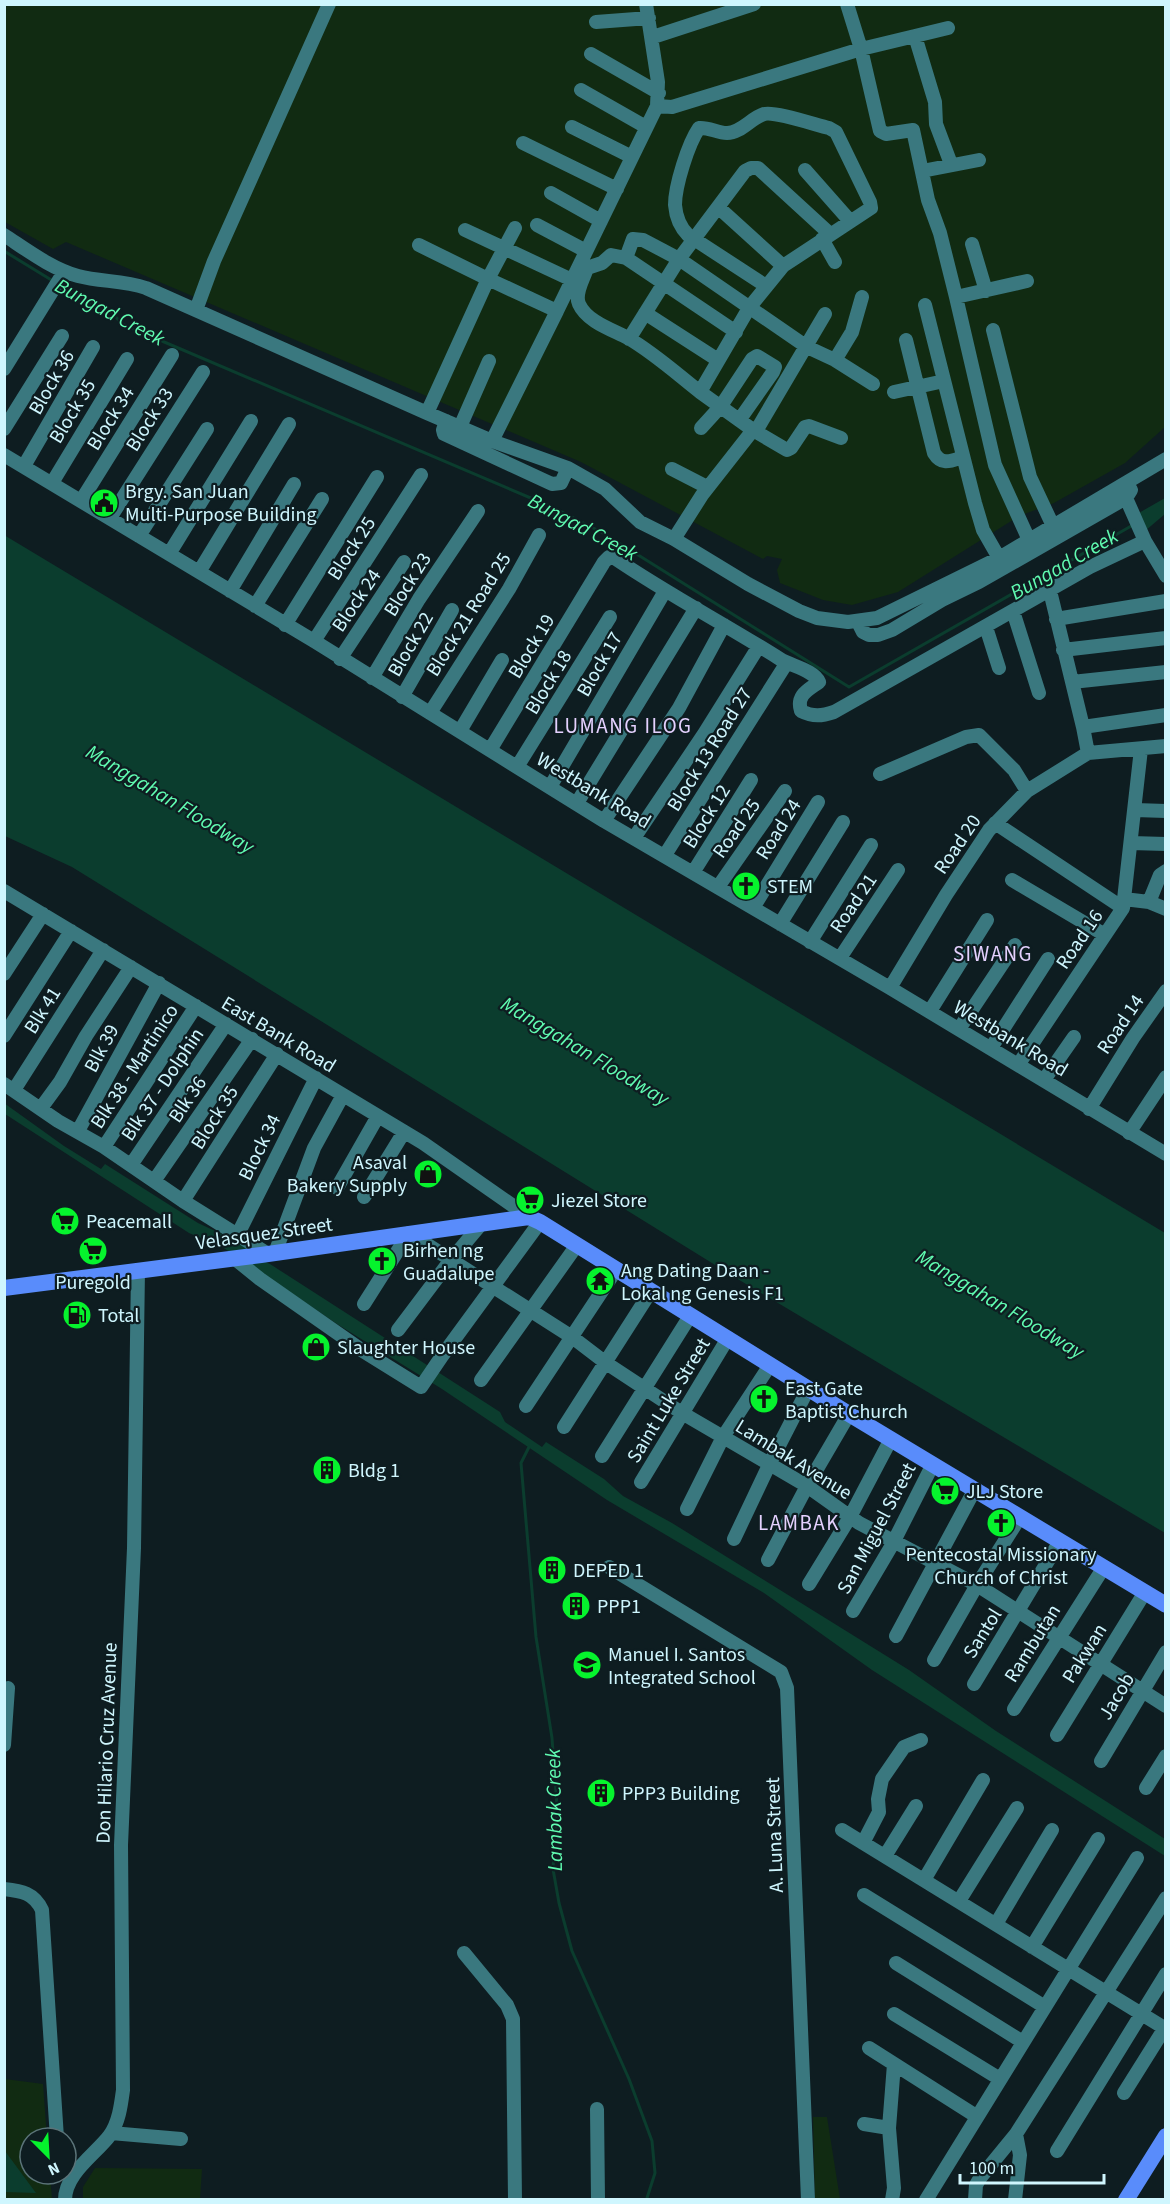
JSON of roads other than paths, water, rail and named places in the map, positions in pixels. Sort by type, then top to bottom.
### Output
[{"type":"main road","name":"Velasquez Street","points":[[4,1288],[482,1223],[535,1219]]},
{"type":"main road","points":[[535,1219],[808,1389],[1166,1605]]},
{"type":"main road","points":[[1126,2199],[1166,2136]]},
{"type":"street","points":[[196,310],[214,261],[329,4]]},
{"type":"street","points":[[653,37],[754,4]]},
{"type":"street","points":[[847,4],[861,49],[880,131],[886,135],[936,124]]},
{"type":"street","points":[[492,441],[617,189],[658,100],[653,37],[648,11],[596,22]]},
{"type":"street","points":[[591,54],[658,100],[672,107],[861,49],[948,28]]},
{"type":"street","points":[[915,36],[935,102],[936,124],[951,164]]},
{"type":"street","points":[[581,90],[646,127]]},
{"type":"street","points":[[700,392],[749,308],[783,266],[871,208],[839,137],[829,128],[774,114],[765,114],[744,127],[728,133],[699,128],[687,152],[675,203],[682,230],[766,286]]},
{"type":"street","points":[[572,127],[632,157]]},
{"type":"street","points":[[913,130],[956,297],[995,465],[1029,540]]},
{"type":"street","points":[[523,143],[617,189]]},
{"type":"street","points":[[922,171],[979,160]]},
{"type":"street","points":[[629,339],[679,259],[745,171],[751,168],[758,168],[826,237],[835,262]]},
{"type":"street","points":[[805,170],[850,221]]},
{"type":"street","points":[[551,193],[601,221]]},
{"type":"street","points":[[718,207],[783,266]]},
{"type":"street","points":[[537,225],[586,251]]},
{"type":"street","points":[[427,413],[488,279],[515,228]]},
{"type":"street","points":[[465,230],[572,280]]},
{"type":"street","points":[[4,235],[60,281]]},
{"type":"street","points":[[626,258],[633,239],[638,238],[679,259],[807,347],[835,360],[873,384]]},
{"type":"street","points":[[972,244],[986,291]]},
{"type":"street","points":[[419,245],[557,310]]},
{"type":"street","points":[[736,332],[626,258],[611,255],[602,263],[587,268],[577,295],[579,304],[586,313],[629,339],[753,430],[787,450],[791,448],[805,427],[809,426],[841,438]]},
{"type":"street","points":[[4,369],[60,281],[80,277],[129,282],[492,441],[568,468],[605,489],[640,522],[674,539],[748,585],[817,618],[858,622],[877,618],[999,558],[1166,459]]},
{"type":"street","points":[[956,297],[1027,281]]},
{"type":"street","points":[[835,360],[852,332],[862,297]]},
{"type":"street","points":[[926,305],[983,530],[999,558]]},
{"type":"street","points":[[645,313],[718,360]]},
{"type":"street","points":[[674,539],[690,510],[753,430],[759,426],[825,314]]},
{"type":"street","points":[[993,330],[1030,477],[1053,525]]},
{"type":"street","points":[[4,429],[62,336]]},
{"type":"street","points":[[906,340],[934,453],[937,458],[946,462],[963,457]]},
{"type":"street","name":"Block 36","points":[[24,466],[93,347]]},
{"type":"street","name":"Block 34","points":[[81,501],[172,355]]},
{"type":"street","points":[[701,428],[721,406],[752,359],[757,356],[775,367],[740,419]]},
{"type":"street","name":"Block 35","points":[[52,483],[127,359]]},
{"type":"street","points":[[460,427],[489,361]]},
{"type":"street","name":"Block 33","points":[[110,518],[203,372]]},
{"type":"street","points":[[894,392],[944,381]]},
{"type":"street","points":[[168,554],[251,421]]},
{"type":"street","points":[[446,421],[442,430],[444,434],[552,484],[561,483],[568,468]]},
{"type":"street","points":[[199,572],[289,424]]},
{"type":"street","points":[[140,536],[207,429]]},
{"type":"street","name":"Westbank Road","points":[[4,455],[314,641],[604,821],[890,987],[1165,1153]]},
{"type":"street","points":[[672,469],[707,488]]},
{"type":"street","points":[[858,622],[863,632],[869,635],[878,635],[892,630],[942,600],[1128,503],[1141,473]]},
{"type":"street","name":"Block 25","points":[[314,641],[421,475]]},
{"type":"street","points":[[285,625],[377,477]]},
{"type":"street","points":[[230,591],[294,484]]},
{"type":"street","points":[[255,606],[322,499]]},
{"type":"street","points":[[1128,503],[1166,576]]},
{"type":"street","name":"Block 23","points":[[372,678],[419,599],[478,512]]},
{"type":"street","name":"Block 21 Road 25","points":[[430,714],[509,589],[539,536]]},
{"type":"street","points":[[665,591],[786,664],[819,679],[816,684],[808,687],[799,706],[801,711],[821,716],[834,712],[1144,537]]},
{"type":"street","name":"Block 19","points":[[490,750],[609,557],[613,557],[665,591]]},
{"type":"street","name":"Block 24","points":[[340,659],[404,562]]},
{"type":"street","name":"Block 17","points":[[550,787],[665,591]]},
{"type":"street","points":[[1050,591],[1088,753],[1166,746]]},
{"type":"street","points":[[1056,619],[1166,601]]},
{"type":"street","points":[[577,803],[696,608]]},
{"type":"street","name":"Block 22","points":[[402,697],[452,610]]},
{"type":"street","points":[[1013,611],[1039,693]]},
{"type":"street","name":"Block 18","points":[[518,767],[610,617]]},
{"type":"street","points":[[604,821],[679,708],[724,625]]},
{"type":"street","points":[[986,627],[999,668]]},
{"type":"street","points":[[1063,650],[1166,638]]},
{"type":"street","points":[[634,838],[704,734],[759,646]]},
{"type":"street","points":[[460,731],[502,660]]},
{"type":"street","name":"Block 13 Road 27","points":[[665,855],[786,664]]},
{"type":"street","points":[[1072,682],[1166,672]]},
{"type":"street","points":[[1083,727],[1166,715]]},
{"type":"street","points":[[880,774],[966,737],[979,735],[1014,770],[1027,791]]},
{"type":"street","name":"Road 16","points":[[1018,1065],[1124,904],[1127,860],[1131,843],[1141,749]]},
{"type":"street","name":"Road 20","points":[[890,987],[946,895],[994,823],[1027,791],[1088,753]]},
{"type":"street","name":"Block 12","points":[[694,872],[751,780]]},
{"type":"street","name":"Road 25","points":[[718,887],[785,791]]},
{"type":"street","name":"Road 24","points":[[753,908],[818,802]]},
{"type":"street","points":[[1135,810],[1166,811]]},
{"type":"street","points":[[780,924],[843,822]]},
{"type":"street","points":[[994,823],[1124,904],[1149,902],[1166,909]]},
{"type":"street","points":[[1131,843],[1166,844]]},
{"type":"street","points":[[810,942],[871,844]]},
{"type":"street","name":"Road 21","points":[[840,958],[898,870]]},
{"type":"street","points":[[1149,902],[1160,875],[1166,871]]},
{"type":"street","points":[[1012,880],[1106,934]]},
{"type":"street","name":"East Bank Road","points":[[7,897],[43,914],[277,1054],[404,1132],[535,1219]]},
{"type":"street","points":[[4,974],[43,914]]},
{"type":"street","points":[[930,1011],[987,920]]},
{"type":"street","points":[[4,1036],[71,931]]},
{"type":"street","points":[[959,1029],[1015,945]]},
{"type":"street","name":"Blk 41","points":[[9,1087],[103,950]]},
{"type":"street","points":[[991,1048],[1048,958]]},
{"type":"street","points":[[40,1108],[60,1082],[86,1036],[132,968]]},
{"type":"street","name":"Blk 39","points":[[78,1131],[159,984]]},
{"type":"street","name":"Road 14","points":[[1089,1109],[1133,1038],[1166,991]]},
{"type":"street","name":"Blk 38 - Martinico","points":[[104,1147],[196,1006]]},
{"type":"street","name":"Blk 37 - Dolphin","points":[[131,1166],[226,1024]]},
{"type":"street","points":[[1044,1080],[1074,1037]]},
{"type":"street","name":"Blk 36","points":[[154,1181],[252,1039]]},
{"type":"street","name":"Block 35","points":[[183,1201],[277,1054]]},
{"type":"street","points":[[1129,1133],[1166,1077]]},
{"type":"street","name":"Block 34","points":[[238,1234],[316,1078]]},
{"type":"street","points":[[9,1087],[58,1121],[104,1147],[183,1201],[271,1253],[314,1148],[343,1095]]},
{"type":"street","points":[[337,1188],[378,1116]]},
{"type":"street","points":[[364,1197],[404,1132]]},
{"type":"street","points":[[234,1258],[363,1352],[423,1384],[535,1219]]},
{"type":"street","points":[[398,1330],[482,1223]]},
{"type":"street","points":[[364,1304],[409,1233]]},
{"type":"street","name":"Lambak Avenue","points":[[409,1233],[572,1337],[645,1390],[770,1463],[850,1517],[977,1585],[1166,1706]]},
{"type":"street","points":[[481,1380],[578,1245]]},
{"type":"street","name":"Don Hilario Cruz Avenue","points":[[78,2167],[111,2133],[121,2110],[123,2090],[121,1845],[134,1548],[138,1270]]},
{"type":"street","points":[[526,1406],[616,1270]]},
{"type":"street","points":[[564,1427],[651,1291]]},
{"type":"street","points":[[603,1456],[690,1316]]},
{"type":"street","name":"Saint Luke Street","points":[[641,1482],[728,1338]]},
{"type":"street","points":[[687,1509],[723,1437],[770,1365]]},
{"type":"street","points":[[734,1539],[808,1389]]},
{"type":"street","points":[[768,1560],[849,1414]]},
{"type":"street","points":[[809,1584],[850,1517],[891,1439]]},
{"type":"street","name":"San Miguel Street","points":[[854,1611],[933,1464]]},
{"type":"street","points":[[896,1636],[975,1489]]},
{"type":"street","points":[[934,1660],[977,1585],[1020,1517]]},
{"type":"street","name":"Santol","points":[[974,1684],[1060,1541]]},
{"type":"street","name":"A. Luna Street","points":[[609,1567],[781,1672],[785,1678],[808,2199]]},
{"type":"street","name":"Rambutan","points":[[1014,1709],[1104,1568]]},
{"type":"street","name":"Pakwan","points":[[1057,1735],[1145,1592]]},
{"type":"street","name":"Jacob","points":[[1101,1761],[1166,1652]]},
{"type":"street","points":[[4,1745],[8,1688]]},
{"type":"street","points":[[863,1843],[879,1812],[879,1791],[882,1779],[904,1747],[921,1740]]},
{"type":"street","points":[[1146,1788],[1166,1756]]},
{"type":"street","points":[[924,1880],[983,1780]]},
{"type":"street","points":[[885,1856],[916,1806]]},
{"type":"street","points":[[959,1901],[1017,1808]]},
{"type":"street","points":[[842,1830],[1165,2028],[1124,2093]]},
{"type":"street","points":[[996,1924],[1052,1830]]},
{"type":"street","points":[[1032,1947],[1098,1839]]},
{"type":"street","points":[[926,2199],[1137,1858]]},
{"type":"street","points":[[4,1889],[31,1894],[42,1910],[56,2126]]},
{"type":"street","points":[[864,1895],[1045,2007]]},
{"type":"street","points":[[975,2199],[976,2185],[980,2178],[1016,2134],[1166,1898]]},
{"type":"street","points":[[464,1953],[507,2005],[513,2019],[515,2199]]},
{"type":"street","points":[[896,1963],[1023,2042]]},
{"type":"street","points":[[1057,2151],[1166,1974]]},
{"type":"street","points":[[894,2014],[1000,2079]]},
{"type":"street","points":[[869,2048],[976,2116]]},
{"type":"street","points":[[892,2199],[894,2188],[889,2128],[894,2064]]},
{"type":"street","points":[[597,2109],[598,2199]]},
{"type":"street","points":[[864,2124],[889,2128]]},
{"type":"street","points":[[111,2133],[181,2139]]},
{"type":"street","points":[[1015,2199],[1020,2155],[1016,2134]]},
{"type":"water","points":[[1165,498],[1165,514],[1145,531],[1137,514]]},
{"type":"water","name":"Manggahan Floodway","points":[[4,535],[1165,1233],[1165,1533],[741,1281],[72,867],[5,836]]},
{"type":"water","points":[[4,1103],[101,1169],[105,1164],[198,1223],[243,1244],[259,1259],[500,1412],[505,1422],[542,1447],[546,1442],[604,1479],[623,1496],[672,1523],[909,1670],[996,1731],[1165,1839],[1165,1856],[872,1670],[764,1593],[607,1500],[442,1389],[337,1324],[235,1255],[189,1233],[5,1114]]},
{"type":"water","points":[[4,2151],[18,2169],[18,2186],[31,2186],[36,2193],[5,2192]]},
{"type":"waterway","name":"Bungad Creek","points":[[4,251],[53,281]]},
{"type":"waterway","name":"Bungad Creek","points":[[61,287],[88,304],[107,307],[122,324],[552,507],[603,533],[849,687],[1133,525]]},
{"type":"waterway","name":"Lambak Creek","points":[[529,1447],[521,1463],[536,1637],[552,1738],[557,1806],[553,1869],[559,1903],[572,1951],[629,2079],[652,2141],[655,2173],[647,2198]]},
{"type":"place","name":"Brgy. San Juan Multi-Purpose Building","points":[[104,503]]},
{"type":"place","name":"STEM","points":[[746,886]]},
{"type":"place","name":"Asaval Bakery Supply","points":[[428,1174]]},
{"type":"place","name":"Jiezel Store","points":[[530,1200]]},
{"type":"place","name":"Peacemall","points":[[65,1221]]},
{"type":"place","name":"Puregold","points":[[93,1251]]},
{"type":"place","name":"Birhen ng Guadalupe","points":[[382,1261]]},
{"type":"place","name":"Ang Dating Daan - Lokal ng Genesis F1","points":[[600,1281]]},
{"type":"place","name":"Total","points":[[77,1315]]},
{"type":"place","name":"Slaughter House","points":[[316,1347]]},
{"type":"place","name":"East Gate Baptist Church","points":[[764,1399]]},
{"type":"place","name":"Bldg 1","points":[[327,1470]]},
{"type":"place","name":"JLJ Store","points":[[945,1491]]},
{"type":"place","name":"Pentecostal Missionary Church of Christ","points":[[1001,1523]]},
{"type":"place","name":"DEPED 1","points":[[552,1570]]},
{"type":"place","name":"PPP1","points":[[576,1606]]},
{"type":"place","name":"Manuel I. Santos Integrated School","points":[[587,1665]]},
{"type":"place","name":"PPP3 Building","points":[[601,1793]]},
{"type":"district","name":"LUMANG ILOG","points":[[623,726]]},
{"type":"district","name":"SIWANG","points":[[993,954]]},
{"type":"district","name":"LAMBAK","points":[[799,1523]]}]
